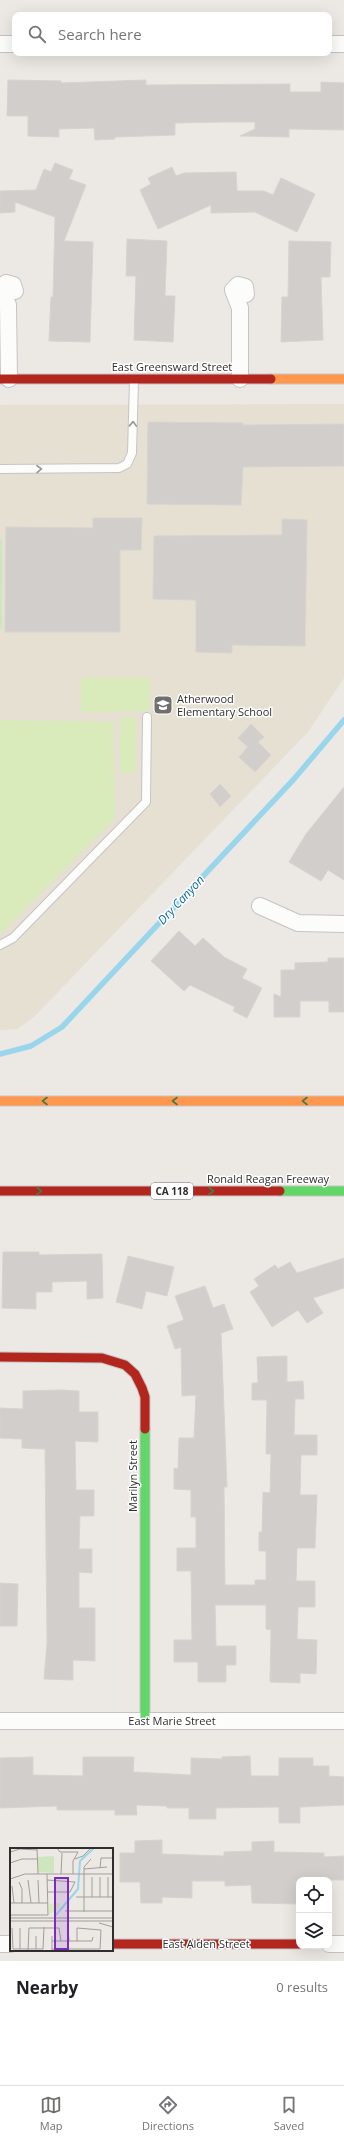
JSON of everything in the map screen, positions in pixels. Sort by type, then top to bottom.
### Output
[{"type":"main road","name":"East Greensward Street","points":[[4,379],[344,379]]},
{"type":"main road","points":[[0,1101],[344,1100]]},
{"type":"main road","name":"Ronald Reagan Freeway","points":[[0,1191],[344,1191]]},
{"type":"main road","name":"Marilyn Street","points":[[0,1357],[102,1358],[117,1360],[130,1367],[141,1380],[145,1397],[145,1721]]},
{"type":"main road","name":"East Alden Street","points":[[113,1944],[296,1944]]},
{"type":"street","points":[[0,44],[12,44]]},
{"type":"street","points":[[332,44],[344,44]]},
{"type":"street","points":[[4,379],[8,305],[1,288],[6,283],[13,284],[15,291]]},
{"type":"street","points":[[240,379],[240,308],[233,290],[238,285],[245,287],[246,294]]},
{"type":"street","points":[[260,906],[298,924],[344,924]]},
{"type":"street","name":"East Marie Street","points":[[0,1721],[344,1721]]},
{"type":"street","points":[[332,1944],[344,1944]]},
{"type":"lane","points":[[0,469],[119,468],[127,464],[132,453],[134,379]]},
{"type":"lane","points":[[0,945],[13,938],[146,802],[147,717]]},
{"type":"shaded area","name":"Atherwood Elementary School","points":[[344,404],[344,678],[308,732],[34,1017],[17,1029],[0,1030],[0,405]]},
{"type":"green space","points":[[0,540],[2,540],[2,629],[0,629]]},
{"type":"green space","points":[[81,678],[150,678],[150,711],[81,712]]},
{"type":"green space","points":[[136,717],[135,773],[120,773],[120,718]]},
{"type":"green space","points":[[0,720],[113,722],[115,818],[0,934]]},
{"type":"building","points":[[8,80],[61,81],[61,83],[146,80],[146,85],[290,84],[290,92],[321,92],[321,82],[344,83],[344,130],[289,129],[289,137],[240,136],[255,129],[255,122],[223,122],[175,123],[175,135],[115,137],[115,139],[95,140],[94,128],[59,129],[59,137],[28,136],[28,116],[7,116]]},
{"type":"building","points":[[55,163],[73,170],[69,179],[86,185],[64,241],[93,242],[90,342],[49,341],[51,297],[53,297],[55,217],[15,202],[15,212],[0,213],[0,191],[36,190],[44,169],[51,172]]},
{"type":"building","points":[[172,167],[176,176],[184,173],[236,172],[237,191],[264,191],[273,195],[281,178],[315,194],[297,232],[255,212],[211,213],[211,205],[158,229],[140,190],[151,184],[148,178]]},
{"type":"building","points":[[127,239],[167,241],[165,296],[175,296],[173,342],[134,340],[136,276],[126,276]]},
{"type":"building","points":[[289,241],[331,242],[330,277],[321,277],[323,340],[281,342],[282,297],[288,297]]},
{"type":"building","points":[[148,422],[243,423],[243,425],[344,424],[344,466],[243,467],[241,505],[147,504]]},
{"type":"building","points":[[93,518],[142,518],[141,550],[120,550],[120,632],[5,632],[6,527],[93,528]]},
{"type":"building","points":[[282,519],[307,520],[305,646],[232,645],[232,653],[196,652],[196,600],[153,599],[154,536],[282,535]]},
{"type":"building","points":[[251,724],[264,737],[258,742],[271,755],[255,772],[239,757],[248,747],[238,738]]},
{"type":"building","points":[[220,784],[231,796],[220,807],[210,794]]},
{"type":"building","points":[[344,787],[344,880],[328,870],[321,881],[289,862],[306,834]]},
{"type":"building","points":[[179,931],[195,946],[203,938],[224,957],[247,969],[242,978],[262,988],[247,1018],[233,1011],[235,1007],[190,985],[184,991],[151,961]]},
{"type":"building","points":[[328,958],[344,958],[344,1012],[329,1012],[329,1001],[300,1001],[300,1017],[274,1017],[274,994],[281,997],[281,970],[295,970],[295,963],[328,962]]},
{"type":"building","points":[[3,1252],[39,1252],[39,1255],[102,1254],[103,1298],[87,1299],[87,1281],[52,1282],[52,1292],[36,1292],[36,1309],[2,1308]]},
{"type":"building","points":[[128,1256],[174,1267],[167,1296],[146,1291],[142,1309],[116,1302]]},
{"type":"building","points":[[344,1258],[344,1288],[313,1298],[323,1313],[307,1323],[298,1310],[272,1327],[250,1292],[259,1286],[254,1279],[275,1265],[278,1269],[290,1262],[297,1273]]},
{"type":"building","points":[[205,1286],[213,1308],[224,1304],[233,1329],[221,1333],[227,1487],[224,1487],[225,1585],[255,1585],[255,1580],[266,1580],[266,1551],[259,1551],[259,1532],[262,1532],[263,1492],[270,1493],[271,1454],[266,1454],[267,1400],[252,1400],[252,1383],[258,1383],[257,1357],[287,1356],[287,1382],[303,1381],[304,1399],[295,1399],[294,1435],[317,1435],[317,1455],[301,1455],[300,1495],[317,1495],[315,1548],[297,1548],[296,1581],[315,1581],[315,1607],[298,1607],[297,1639],[317,1640],[316,1674],[300,1673],[300,1683],[270,1682],[271,1630],[266,1629],[266,1605],[215,1605],[216,1646],[236,1646],[236,1665],[226,1665],[226,1682],[198,1682],[198,1662],[174,1662],[174,1640],[192,1640],[191,1571],[177,1571],[177,1548],[196,1548],[196,1517],[191,1517],[191,1490],[174,1489],[174,1468],[178,1469],[179,1438],[194,1438],[196,1395],[182,1396],[181,1347],[175,1349],[167,1326],[184,1320],[175,1296]]},
{"type":"building","points":[[23,1391],[79,1391],[79,1412],[98,1412],[98,1442],[75,1441],[76,1490],[94,1490],[94,1516],[80,1516],[79,1549],[92,1549],[92,1573],[79,1572],[79,1608],[95,1608],[95,1661],[73,1660],[73,1680],[44,1679],[47,1643],[45,1449],[22,1448],[22,1439],[0,1438],[0,1408],[23,1409]]},
{"type":"building","points":[[0,1583],[18,1584],[17,1626],[0,1626]]},
{"type":"building","points":[[250,1756],[251,1776],[279,1776],[279,1758],[313,1758],[313,1766],[329,1766],[329,1776],[344,1777],[344,1805],[300,1807],[300,1823],[279,1823],[279,1807],[216,1808],[216,1819],[189,1819],[189,1808],[167,1808],[167,1806],[136,1805],[137,1815],[115,1815],[115,1810],[57,1810],[57,1806],[0,1808],[0,1758],[33,1757],[33,1775],[83,1776],[83,1757],[134,1757],[133,1772],[191,1775],[191,1758],[222,1759],[222,1757]]},
{"type":"building","points":[[162,1840],[162,1854],[224,1856],[224,1852],[252,1851],[252,1842],[274,1841],[274,1852],[324,1853],[324,1857],[344,1856],[344,1880],[332,1880],[332,1877],[296,1877],[296,1904],[252,1903],[251,1885],[225,1886],[225,1881],[192,1881],[192,1898],[162,1897],[162,1903],[141,1903],[140,1882],[120,1882],[120,1853],[135,1853],[135,1841]]},
{"type":"waterway","name":"Dry Canyon","points":[[0,1054],[31,1046],[62,1027],[294,779],[344,720]]},
{"type":"traffic: fast","points":[[280,1191],[344,1191]]},
{"type":"traffic: fast","points":[[145,1429],[145,1721]]},
{"type":"traffic: slow","points":[[271,379],[344,379]]},
{"type":"traffic: slow","points":[[0,1101],[344,1101]]},
{"type":"traffic: jam","points":[[0,379],[271,379]]},
{"type":"traffic: jam","points":[[0,1191],[280,1191]]},
{"type":"traffic: jam","points":[[0,1357],[102,1358],[125,1365],[135,1374],[145,1397],[145,1429]]},
{"type":"traffic: jam","points":[[113,1944],[296,1944]]},
{"type":"place","name":"Atherwood Elementary School","points":[[163,705]]}]
